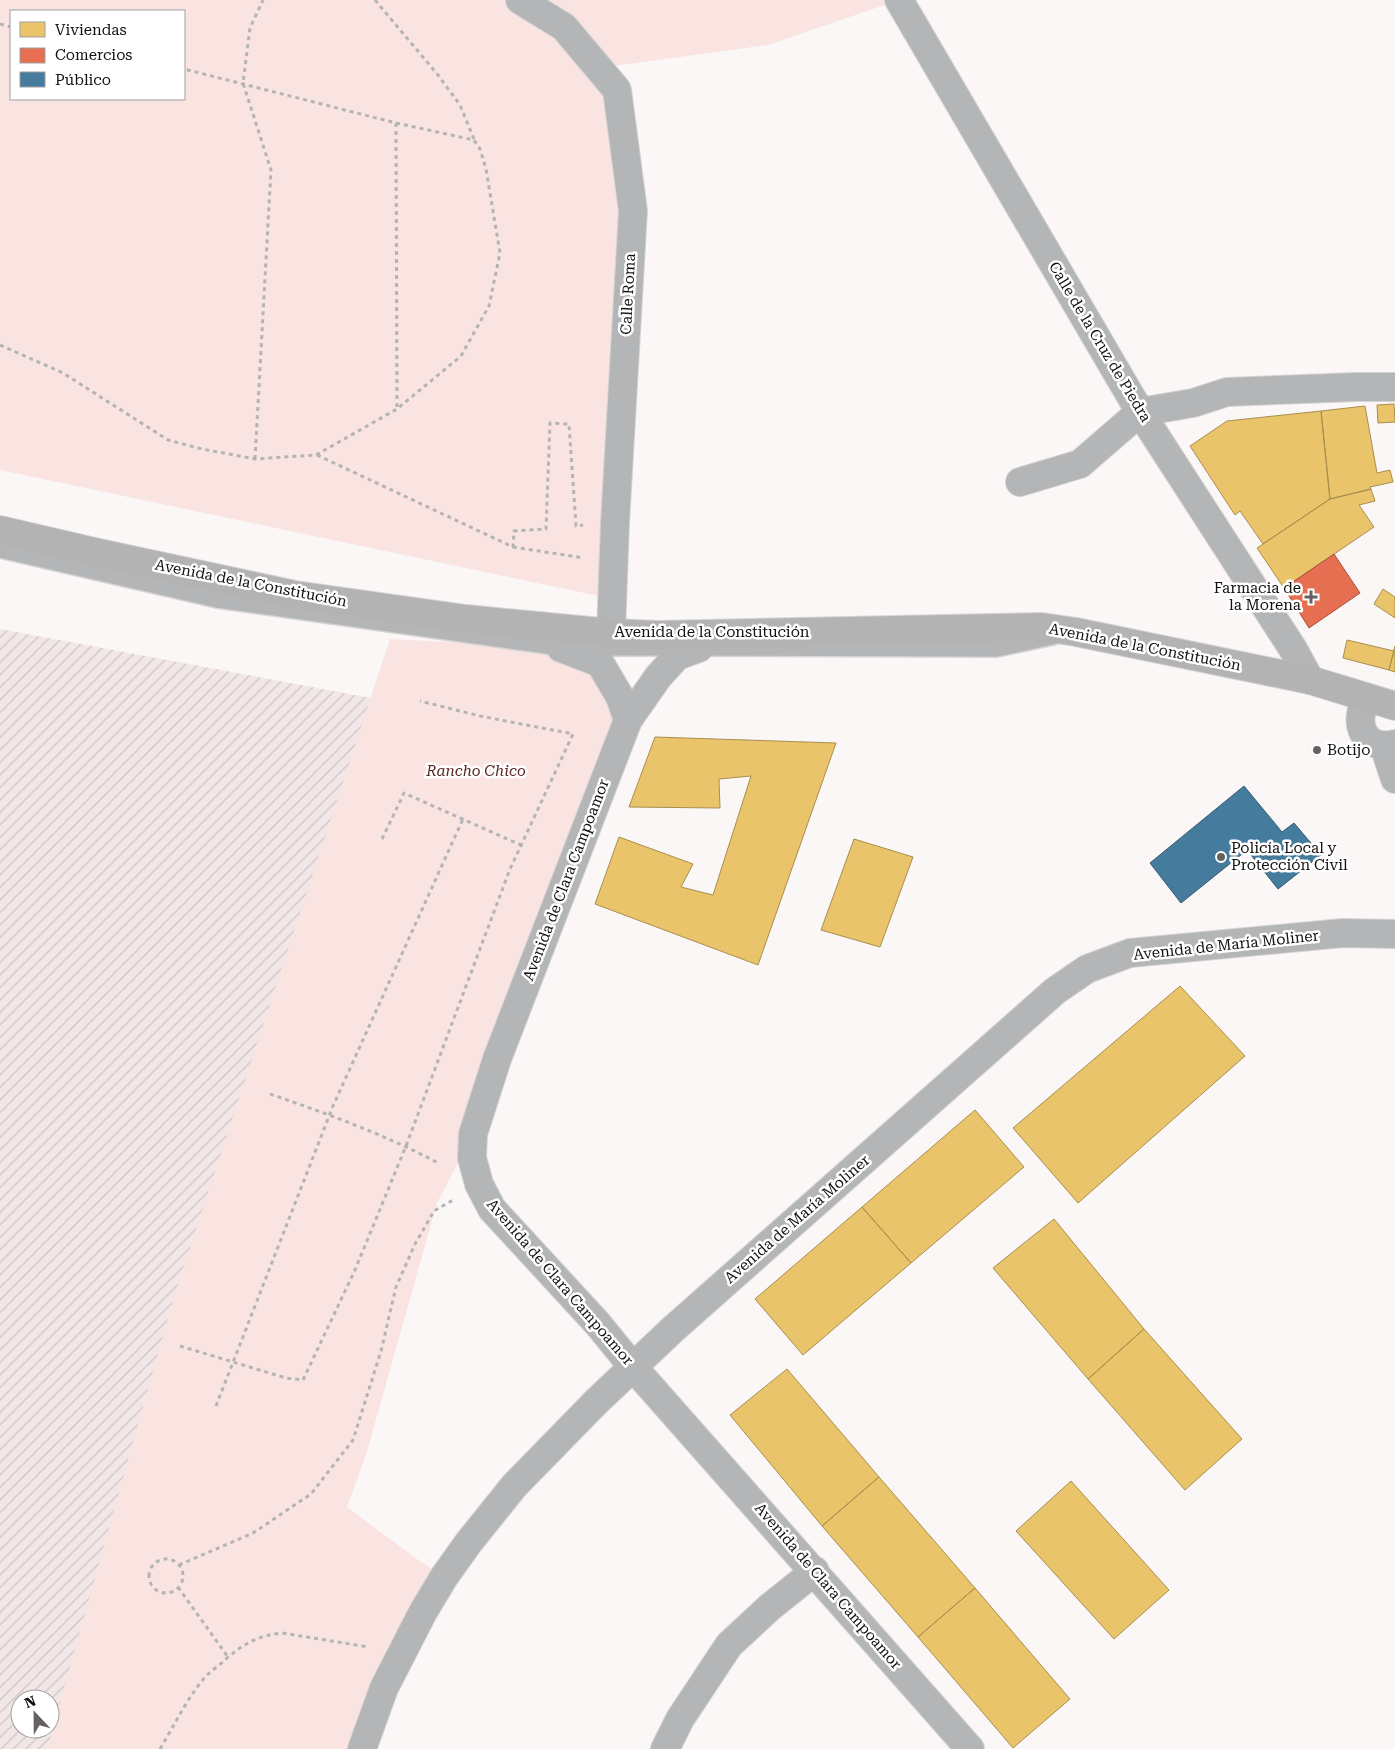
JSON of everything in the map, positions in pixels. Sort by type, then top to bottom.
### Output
[{"type":"street","name":"Calle Roma","points":[[520,0],[564,27],[617,90],[632,211],[614,523],[611,633]]},
{"type":"street","name":"Calle de la Cruz de Piedra","points":[[899,0],[1140,412],[1293,649],[1310,680]]},
{"type":"street","points":[[1020,482],[1080,464],[1140,412],[1193,403],[1227,392],[1395,387]]},
{"type":"street","name":"Avenida de la Constitución","points":[[0,530],[295,595],[466,619],[611,633],[668,635],[1042,627],[1076,632],[1310,680],[1395,706]]},
{"type":"street","points":[[561,648],[600,663],[620,697],[628,720]]},
{"type":"street","name":"Avenida de Clara Campoamor","points":[[699,648],[677,656],[658,677],[628,720],[497,1059],[473,1134],[472,1158],[479,1184],[492,1209],[597,1323],[633,1367],[815,1571],[970,1749]]},
{"type":"street","points":[[1368,698],[1360,714],[1362,731],[1375,744],[1389,745],[1395,779]]},
{"type":"street","name":"Avenida de María Moliner","points":[[362,1749],[384,1688],[423,1612],[444,1577],[469,1542],[514,1486],[596,1402],[672,1330],[1056,991],[1087,969],[1130,953],[1343,933],[1395,934]]},
{"type":"street","points":[[665,1749],[680,1720],[729,1646],[770,1607],[815,1571]]},
{"type":"lane","points":[[0,550],[217,600],[561,648],[997,649],[1076,632]]},
{"type":"path","points":[[255,459],[271,170],[243,83],[250,28],[263,0]]},
{"type":"path","points":[[0,345],[64,373],[168,440],[202,449],[255,459],[316,455],[397,409],[461,356],[489,306],[500,253],[486,169],[480,149],[474,140],[460,106],[438,75],[376,0]]},
{"type":"path","points":[[185,69],[396,123],[474,140]]},
{"type":"path","points":[[396,123],[397,409]]},
{"type":"path","points":[[513,547],[514,531],[546,529],[550,423],[568,424],[576,526],[614,523]]},
{"type":"path","points":[[316,455],[513,547],[614,562]]},
{"type":"path","points":[[180,1346],[286,1378],[303,1380],[355,1270],[406,1146],[510,869],[573,734],[480,716],[420,701]]},
{"type":"path","points":[[382,839],[404,793],[521,845]]},
{"type":"path","points":[[216,1406],[330,1116],[462,819]]},
{"type":"path","points":[[270,1094],[406,1146],[479,1184]]},
{"type":"path","points":[[179,1565],[253,1533],[311,1494],[353,1440],[380,1351],[396,1287],[416,1244],[434,1211],[479,1184]]},
{"type":"path","points":[[164,1560],[169,1560],[179,1565],[183,1579],[178,1587],[168,1592],[157,1590],[153,1587],[150,1570],[154,1566],[164,1560]]},
{"type":"path","points":[[178,1587],[228,1657]]},
{"type":"path","points":[[160,1749],[191,1696],[207,1675],[250,1641],[271,1634],[282,1633],[334,1640],[402,1654]]},
{"type":"shaded area","points":[[0,629],[371,698],[60,1716],[60,1689],[10,1689],[10,1739],[53,1739],[50,1749],[0,1749]]},
{"type":"green space","points":[[0,0],[899,0],[768,45],[599,68],[633,211],[613,599],[0,470]]},
{"type":"green space","name":"Rancho Chico","points":[[390,639],[561,648],[600,663],[628,720],[473,1134],[437,1203],[366,1455],[347,1507],[444,1577],[362,1749],[47,1749],[50,1739],[60,1739],[60,1703],[174,1296]]},
{"type":"building: Viviendas","points":[[1394,404],[1395,422],[1378,423],[1377,405]]},
{"type":"building: Viviendas","points":[[1365,406],[1377,473],[1390,470],[1393,482],[1330,499],[1321,411]]},
{"type":"building: Viviendas","points":[[1321,411],[1330,499],[1263,544],[1240,511],[1235,515],[1190,446],[1227,421]]},
{"type":"building: Viviendas","points":[[1371,489],[1375,501],[1359,505],[1374,527],[1284,588],[1257,548],[1330,499]]},
{"type":"building: Viviendas","points":[[1383,589],[1395,597],[1395,618],[1374,604]]},
{"type":"building: Viviendas","points":[[1347,640],[1394,651],[1389,670],[1343,658]]},
{"type":"building: Viviendas","points":[[1395,646],[1395,672],[1389,670]]},
{"type":"building: Viviendas","points":[[655,737],[836,743],[758,965],[595,904],[619,837],[693,864],[681,887],[713,895],[751,776],[719,779],[720,808],[629,807]]},
{"type":"building: Viviendas","points":[[854,839],[913,857],[880,947],[821,930]]},
{"type":"building: Viviendas","points":[[1180,986],[1245,1056],[1078,1203],[1013,1128]]},
{"type":"building: Viviendas","points":[[975,1110],[1024,1167],[911,1263],[862,1207]]},
{"type":"building: Viviendas","points":[[862,1207],[911,1263],[803,1355],[755,1299]]},
{"type":"building: Viviendas","points":[[1054,1219],[1144,1329],[1088,1379],[993,1268]]},
{"type":"building: Viviendas","points":[[1144,1329],[1242,1439],[1185,1490],[1088,1379]]},
{"type":"building: Viviendas","points":[[787,1369],[879,1477],[822,1526],[730,1415]]},
{"type":"building: Viviendas","points":[[879,1477],[975,1588],[918,1637],[822,1526]]},
{"type":"building: Viviendas","points":[[1071,1481],[1169,1590],[1114,1639],[1016,1531]]},
{"type":"building: Viviendas","points":[[975,1588],[1070,1699],[1013,1748],[918,1637]]},
{"type":"building: Comercios","points":[[1334,554],[1360,593],[1309,628],[1284,588]]},
{"type":"building: Público","points":[[1244,786],[1282,832],[1294,823],[1321,855],[1278,889],[1247,850],[1181,903],[1150,863]]},
{"type":"place","name":"Farmacia de la Morena","points":[[1311,597]]},
{"type":"place","name":"Botijo","points":[[1317,750]]},
{"type":"place","name":"Policía Local y Protección Civil","points":[[1221,857]]}]
